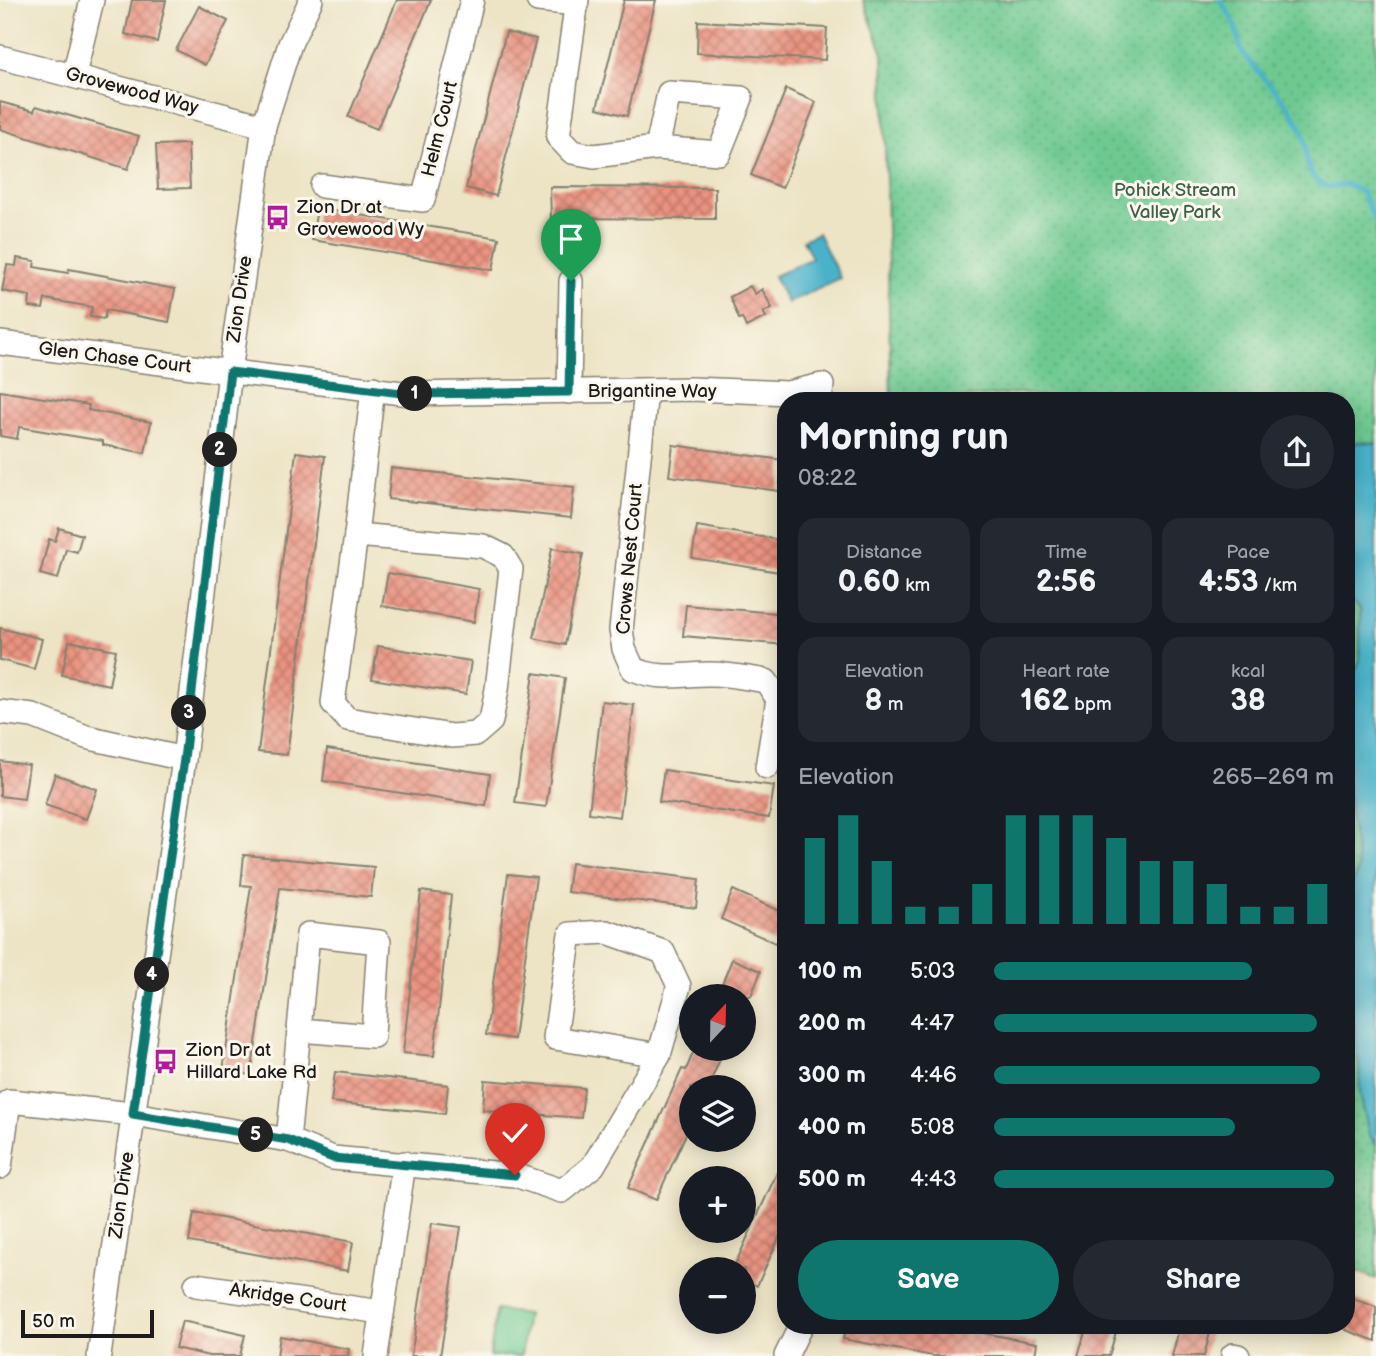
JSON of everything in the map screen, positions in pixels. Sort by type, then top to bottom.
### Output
[{"type":"street","points":[[74,75],[92,0]]},
{"type":"street","name":"Zion Drive","points":[[99,1356],[184,759],[230,372],[264,126],[290,44],[311,0]]},
{"type":"street","name":"Helm Court","points":[[322,186],[423,200],[472,0]]},
{"type":"street","points":[[538,0],[577,2],[558,137],[572,152],[594,156],[657,148]]},
{"type":"street","name":"Grovewood Way","points":[[0,57],[264,126]]},
{"type":"street","points":[[569,392],[571,281]]},
{"type":"street","name":"Glen Chase Court","points":[[0,344],[230,372]]},
{"type":"street","name":"Brigantine Way","points":[[230,372],[410,394],[646,390],[777,393]]},
{"type":"street","points":[[356,535],[483,546],[503,556],[511,569],[491,721],[476,734],[452,736],[347,719],[333,703],[373,388]]},
{"type":"street","name":"Crows Nest Court","points":[[646,390],[621,630],[624,649],[634,669],[651,676],[677,678],[711,674],[766,681],[777,698]]},
{"type":"street","name":"Crows Nest Court","points":[[767,767],[777,705]]},
{"type":"street","points":[[0,712],[33,716],[86,737],[184,759]]},
{"type":"street","points":[[0,1167],[9,1101],[133,1114],[288,1140],[333,1158],[515,1175],[562,1191],[593,1166],[659,1055],[679,986],[663,952],[607,932],[570,934],[555,1038],[659,1055]]},
{"type":"street","points":[[288,1140],[308,934],[379,942],[373,1037],[299,1030]]},
{"type":"street","points":[[376,1356],[404,1163]]},
{"type":"street","name":"Akridge Court","points":[[196,1285],[381,1312]]},
{"type":"street","points":[[786,1356],[797,1334]]},
{"type":"green space","name":"Pohick Stream Valley Park","points":[[863,0],[1376,0],[1376,1279],[1355,1271],[1355,392],[891,392],[883,54]]},
{"type":"green space","points":[[496,1310],[527,1314],[521,1356],[490,1356]]},
{"type":"water","points":[[818,233],[840,278],[787,303],[774,276],[812,258],[803,240]]},
{"type":"water","points":[[1355,442],[1376,443],[1376,1146],[1369,1134],[1360,1094],[1355,1036],[1355,877],[1358,868],[1355,847],[1355,670],[1360,661],[1360,609],[1355,604]]},
{"type":"building","points":[[132,0],[166,0],[157,42],[125,34]]},
{"type":"building","points":[[397,0],[431,0],[377,129],[348,117]]},
{"type":"building","points":[[624,0],[656,0],[627,116],[597,108]]},
{"type":"building","points":[[199,6],[228,21],[205,65],[176,50]]},
{"type":"building","points":[[698,21],[827,28],[825,60],[697,53]]},
{"type":"building","points":[[506,32],[536,39],[496,196],[466,188]]},
{"type":"building","points":[[786,89],[816,102],[782,188],[751,175]]},
{"type":"building","points":[[0,102],[34,111],[36,106],[139,136],[128,169],[0,129]]},
{"type":"building","points":[[188,144],[190,188],[158,189],[156,145]]},
{"type":"building","points":[[550,187],[715,188],[715,219],[551,218]]},
{"type":"building","points":[[317,208],[499,238],[493,270],[312,240]]},
{"type":"building","points":[[17,258],[35,261],[34,267],[68,273],[69,269],[175,289],[169,322],[106,310],[104,319],[90,317],[92,307],[45,299],[43,309],[29,307],[30,296],[2,291],[7,265],[16,266]]},
{"type":"building","points":[[750,286],[755,294],[762,289],[772,308],[763,312],[766,317],[746,327],[742,318],[739,319],[730,297]]},
{"type":"building","points":[[0,391],[89,405],[88,410],[151,422],[145,453],[103,445],[103,441],[19,427],[17,439],[0,436]]},
{"type":"building","points":[[673,445],[777,459],[777,491],[669,476]]},
{"type":"building","points":[[296,452],[325,456],[287,755],[258,752]]},
{"type":"building","points":[[391,468],[574,487],[571,518],[388,499]]},
{"type":"building","points":[[697,526],[777,539],[777,572],[692,558]]},
{"type":"building","points":[[59,528],[82,535],[77,552],[66,549],[58,579],[40,574],[49,539],[55,541]]},
{"type":"building","points":[[552,548],[583,554],[565,645],[534,638]]},
{"type":"building","points":[[388,573],[479,589],[474,622],[382,606]]},
{"type":"building","points":[[686,605],[777,613],[777,644],[683,636]]},
{"type":"building","points":[[0,628],[42,639],[34,669],[0,660]]},
{"type":"building","points":[[69,641],[116,650],[109,685],[62,675]]},
{"type":"building","points":[[378,646],[471,661],[466,694],[372,679]]},
{"type":"building","points":[[534,673],[565,678],[546,807],[515,803]]},
{"type":"building","points":[[602,701],[634,705],[620,817],[589,813]]},
{"type":"building","points":[[327,749],[490,774],[486,806],[323,781]]},
{"type":"building","points":[[0,761],[29,765],[24,799],[0,796]]},
{"type":"building","points":[[664,770],[774,786],[769,818],[659,802]]},
{"type":"building","points":[[55,774],[97,789],[86,819],[45,805]]},
{"type":"building","points":[[244,855],[374,867],[371,897],[280,888],[251,1075],[223,1070],[251,886],[241,885]]},
{"type":"building","points":[[571,863],[699,879],[696,908],[567,892]]},
{"type":"building","points":[[508,874],[536,877],[514,1039],[486,1035]]},
{"type":"building","points":[[733,890],[777,910],[777,944],[721,919]]},
{"type":"building","points":[[421,891],[451,895],[434,1056],[403,1053]]},
{"type":"building","points":[[732,959],[761,971],[756,984],[722,984]]},
{"type":"building","points":[[690,1061],[719,1061],[713,1075],[679,1075],[682,1069],[686,1070]]},
{"type":"building","points":[[335,1072],[448,1085],[445,1114],[331,1102]]},
{"type":"building","points":[[679,1076],[679,1149],[656,1200],[628,1188]]},
{"type":"building","points":[[485,1080],[584,1088],[581,1118],[483,1110]]},
{"type":"building","points":[[777,1173],[777,1242],[757,1286],[756,1257],[738,1257],[745,1243],[756,1243],[756,1219]]},
{"type":"building","points":[[194,1213],[353,1242],[348,1271],[189,1242]]},
{"type":"building","points":[[432,1223],[461,1227],[440,1356],[411,1356]]},
{"type":"building","points":[[1355,1299],[1376,1307],[1376,1341],[1355,1333]]},
{"type":"building","points":[[182,1321],[245,1335],[240,1356],[209,1356],[175,1348]]},
{"type":"building","points":[[844,1334],[988,1334],[1037,1343],[1035,1356],[933,1356],[843,1339]]},
{"type":"building","points":[[1084,1334],[1115,1334],[1109,1356],[1078,1356]]},
{"type":"building","points":[[1178,1334],[1210,1334],[1204,1356],[1172,1356]]},
{"type":"building","points":[[280,1336],[349,1349],[348,1356],[277,1356]]},
{"type":"waterway","points":[[1220,0],[1234,23],[1244,54],[1297,120],[1304,137],[1312,176],[1324,186],[1347,184],[1362,192],[1376,223]]},
{"type":"place","name":"Zion Dr at Grovewood Wy","points":[[277,218]]},
{"type":"place","name":"Zion Dr at Hillard Lake Rd","points":[[166,1061]]},
{"type":"route","points":[[515,1175],[333,1158],[288,1140],[133,1114],[184,759],[230,372],[410,394],[569,392],[571,281]]}]
